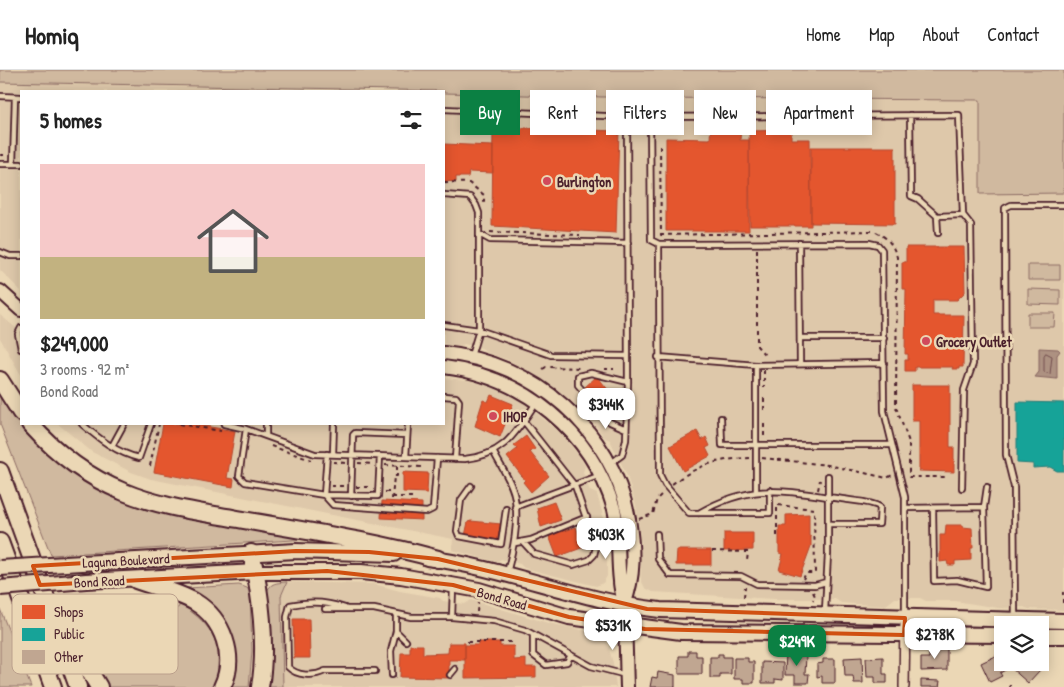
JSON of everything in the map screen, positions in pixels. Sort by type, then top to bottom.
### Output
[{"type":"highway","points":[[0,380],[20,411]]},
{"type":"highway","points":[[31,425],[71,462],[105,483],[142,499],[179,508],[373,543],[438,559]]},
{"type":"highway","points":[[0,471],[43,594]]},
{"type":"highway","points":[[1,553],[17,594]]},
{"type":"highway","points":[[251,553],[256,572],[262,633],[260,687]]},
{"type":"highway","points":[[136,580],[174,594]]},
{"type":"highway","points":[[178,596],[195,602],[212,616],[224,635],[229,657],[226,680],[222,687]]},
{"type":"highway","points":[[47,674],[52,687]]},
{"type":"highway","points":[[73,674],[78,687]]},
{"type":"highway","points":[[91,674],[99,687]]},
{"type":"main road","name":"Bond Road","points":[[251,553],[296,551],[369,552],[438,559],[507,574],[624,605],[688,612],[994,620]]},
{"type":"main road","name":"Laguna Boulevard","points":[[1,553],[82,563],[251,553]]},
{"type":"main road","name":"Bond Road","points":[[0,588],[86,581],[136,580],[256,572],[361,572],[453,585],[569,617],[681,632],[994,635]]},
{"type":"main road","name":"Bond Road","points":[[1049,620],[1064,620]]},
{"type":"main road","points":[[1049,636],[1064,636]]},
{"type":"street","points":[[0,291],[20,309]]},
{"type":"street","points":[[445,353],[471,357],[503,367],[549,393],[569,410],[596,441],[610,464],[626,507],[631,535],[632,583],[624,605]]},
{"type":"street","points":[[445,367],[480,374],[502,382],[537,401],[575,437],[600,476],[616,519],[620,582],[624,605],[627,681]]},
{"type":"street","points":[[537,401],[543,399],[549,401],[585,438],[596,441]]},
{"type":"street","points":[[904,687],[905,618]]},
{"type":"lane","points":[[0,96],[20,97]]},
{"type":"lane","points":[[13,164],[15,96]]},
{"type":"lane","points":[[445,109],[627,117],[628,382],[626,429],[622,455],[610,464]]},
{"type":"lane","points":[[910,115],[911,196],[918,199],[937,216],[963,215]]},
{"type":"lane","points":[[905,618],[905,497],[884,411],[882,250],[878,245],[869,243],[659,244],[651,240],[650,118],[959,115],[963,215],[971,225],[972,364],[964,390],[962,488]]},
{"type":"lane","points":[[0,164],[20,164]]},
{"type":"lane","points":[[445,195],[464,196],[473,200],[479,214],[481,235],[479,330],[471,357]]},
{"type":"lane","points":[[1015,616],[1014,487],[1006,455],[1006,208],[1011,205],[1064,205]]},
{"type":"lane","points":[[937,216],[938,233]]},
{"type":"lane","points":[[481,235],[490,240],[628,243]]},
{"type":"lane","points":[[659,244],[660,475],[668,488],[689,513],[770,513],[770,490]]},
{"type":"lane","points":[[799,244],[800,364]]},
{"type":"lane","points":[[0,252],[10,256],[20,256]]},
{"type":"lane","points":[[445,326],[479,330],[552,355],[628,356]]},
{"type":"lane","points":[[20,330],[18,334],[20,344]]},
{"type":"lane","points":[[800,338],[884,338]]},
{"type":"lane","points":[[658,357],[756,365],[884,363]]},
{"type":"lane","points":[[756,365],[756,490]]},
{"type":"lane","points":[[626,429],[610,422],[578,385],[578,376],[583,373],[591,373],[628,382]]},
{"type":"lane","points":[[445,396],[456,397],[459,401],[455,459]]},
{"type":"lane","points":[[228,425],[246,429],[315,454],[455,459],[480,458],[494,453],[511,436],[537,401]]},
{"type":"lane","points":[[721,418],[722,445],[892,445]]},
{"type":"lane","points":[[523,420],[575,486],[596,547],[594,555],[584,563],[572,565],[534,554],[523,542]]},
{"type":"lane","points":[[83,425],[112,446],[130,456],[139,458],[151,425]]},
{"type":"lane","points":[[112,446],[123,425]]},
{"type":"lane","points":[[266,425],[266,436]]},
{"type":"lane","points":[[324,496],[334,425]]},
{"type":"lane","points":[[406,457],[408,425]]},
{"type":"lane","points":[[246,429],[241,479],[245,482],[324,496],[378,496],[380,456]]},
{"type":"lane","points":[[351,496],[348,455],[355,433],[407,435]]},
{"type":"lane","points":[[494,453],[511,486],[515,507],[515,543],[507,574]]},
{"type":"lane","points":[[324,496],[333,506],[427,512],[433,509],[437,458]]},
{"type":"lane","points":[[515,507],[600,476]]},
{"type":"lane","points":[[825,615],[828,476]]},
{"type":"lane","points":[[471,486],[461,500],[457,531],[460,536],[501,544],[506,509]]},
{"type":"lane","points":[[933,508],[934,581],[957,580],[986,587],[984,507],[988,487]]},
{"type":"lane","points":[[698,513],[720,500],[756,490],[828,497],[878,505],[880,507],[880,523],[828,524]]},
{"type":"lane","points":[[905,508],[984,507]]},
{"type":"lane","points":[[515,543],[523,542],[587,517]]},
{"type":"lane","points":[[657,534],[658,559],[670,575],[741,576],[757,584],[815,585],[826,582]]},
{"type":"lane","points":[[452,617],[453,585]]},
{"type":"lane","points":[[350,609],[333,604],[301,603],[290,605],[287,617],[288,667],[294,673],[318,675],[325,671],[374,671]]},
{"type":"lane","points":[[325,609],[374,609],[411,617],[452,617],[494,621],[533,634],[592,666],[627,681]]},
{"type":"lane","points":[[392,675],[391,651],[396,631],[396,615]]},
{"type":"lane","points":[[396,631],[406,641]]},
{"type":"lane","points":[[533,634],[532,655],[546,665],[567,662],[571,655]]},
{"type":"lane","points":[[450,675],[454,669]]},
{"type":"path","points":[[660,146],[661,234],[868,232],[884,236],[892,244],[897,257],[896,407],[909,442],[907,470],[909,477],[946,478]]},
{"type":"path","points":[[445,182],[469,183],[484,195],[483,211]]},
{"type":"path","points":[[486,232],[583,235]]},
{"type":"path","points":[[757,249],[757,346],[764,354],[764,357]]},
{"type":"path","points":[[543,369],[546,367],[585,368]]},
{"type":"path","points":[[764,367],[764,388]]},
{"type":"path","points":[[604,369],[614,369]]},
{"type":"path","points":[[764,398],[764,414]]},
{"type":"path","points":[[764,424],[764,439]]},
{"type":"path","points":[[150,466],[159,425]]},
{"type":"path","points":[[346,463],[348,455]]},
{"type":"path","points":[[637,519],[653,514],[657,499],[689,472],[723,459],[750,458]]},
{"type":"path","points":[[762,458],[825,464],[887,478],[894,474]]},
{"type":"path","points":[[824,468],[825,464]]},
{"type":"path","points":[[397,466],[398,476],[394,476],[392,498],[414,497]]},
{"type":"path","points":[[818,490],[820,480]]},
{"type":"path","points":[[802,579],[806,573],[815,573],[815,503]]},
{"type":"path","points":[[777,536],[778,505],[814,508]]},
{"type":"path","points":[[712,551],[748,552],[747,561]]},
{"type":"path","points":[[810,573],[810,580]]},
{"type":"path","points":[[744,597],[745,587]]},
{"type":"path","points":[[809,590],[815,596],[813,600]]},
{"type":"path","points":[[1063,603],[1064,592]]},
{"type":"path","points":[[477,614],[478,602]]},
{"type":"path","points":[[467,642],[511,642]]},
{"type":"highlighted area","points":[[296,551],[369,552],[438,559],[647,609],[905,618],[904,635],[645,629],[569,617],[453,585],[327,571],[40,585],[33,566]]},
{"type":"shaded area","points":[[0,70],[1064,70],[1064,193],[980,194],[980,100],[872,99],[872,90],[766,90],[766,99],[756,99],[756,90],[694,90],[694,98],[684,98],[684,90],[606,90],[606,97],[596,97],[596,90],[530,90],[530,95],[520,95],[520,90],[460,90],[460,93],[445,93],[445,90],[0,82]]},
{"type":"shaded area","points":[[0,82],[320,90],[20,90],[20,290],[0,270]]},
{"type":"shaded area","points":[[445,93],[460,93],[460,135],[520,135],[520,95],[530,95],[530,135],[596,135],[596,97],[606,97],[606,135],[684,135],[684,98],[694,98],[694,135],[756,135],[756,99],[766,99],[766,135],[872,135],[872,99],[980,100],[980,193],[1064,193],[1064,610],[1029,609],[1024,607],[999,608],[955,601],[926,601],[920,598],[895,598],[885,606],[841,603],[835,599],[775,599],[653,592],[645,588],[641,580],[641,545],[636,506],[627,476],[610,440],[605,438],[586,413],[559,391],[532,373],[508,360],[485,352],[482,348],[464,344],[460,347],[445,344]]},
{"type":"shaded area","points":[[1028,265],[1060,265],[1060,280],[1028,280]]},
{"type":"shaded area","points":[[1028,289],[1060,290],[1060,305],[1028,304]]},
{"type":"shaded area","points":[[1028,313],[1055,313],[1054,327],[1028,327]]},
{"type":"shaded area","points":[[0,315],[20,331],[20,373],[0,338]]},
{"type":"shaded area","points":[[445,378],[467,380],[494,387],[522,401],[562,435],[579,456],[585,466],[583,472],[590,491],[597,494],[603,516],[607,576],[603,583],[596,586],[524,568],[520,564],[501,559],[497,562],[452,550],[453,539],[151,479],[131,472],[92,452],[59,425],[445,425]]},
{"type":"shaded area","points":[[0,392],[20,425],[73,472],[310,539],[51,555],[0,424]]},
{"type":"shaded area","points":[[287,582],[374,584],[440,598],[443,601],[465,604],[471,600],[548,623],[598,633],[606,639],[613,663],[616,687],[283,687],[281,596]]},
{"type":"shaded area","points":[[287,582],[281,596],[283,687],[268,687],[270,654],[266,593],[272,585]]},
{"type":"shaded area","points":[[239,585],[247,588],[250,592],[252,651],[249,687],[230,687],[234,650],[186,593],[187,588]]},
{"type":"shaded area","points":[[180,604],[192,612],[209,629],[217,649],[218,660],[214,687],[108,687],[102,674],[178,674],[178,608]]},
{"type":"shaded area","points":[[0,609],[12,639],[12,674],[26,674],[31,687],[0,687]]},
{"type":"water","points":[[1039,348],[1058,349],[1060,351],[1057,355],[1057,379],[1035,377],[1039,372]]},
{"type":"building: Shops","points":[[520,128],[530,128],[530,135],[596,135],[596,130],[606,131],[606,135],[619,135],[616,233],[492,226],[493,135],[520,135]]},
{"type":"building: Shops","points":[[756,131],[766,131],[766,135],[791,135],[791,139],[810,139],[811,226],[750,226],[749,135],[756,135]]},
{"type":"building: Shops","points":[[710,135],[740,135],[740,140],[749,140],[749,231],[666,231],[666,138],[710,139]]},
{"type":"building: Shops","points":[[445,144],[493,146],[493,173],[469,172],[468,177],[456,177],[456,182],[445,181]]},
{"type":"building: Shops","points":[[811,147],[895,147],[895,224],[811,223]]},
{"type":"building: Shops","points":[[906,247],[964,247],[965,292],[957,300],[933,300],[933,315],[964,315],[963,367],[959,367],[959,369],[952,369],[953,367],[915,367],[915,371],[905,371],[905,360],[908,360],[908,354],[905,354],[906,289],[902,289],[902,262],[906,262]]},
{"type":"building: Shops","points":[[597,376],[617,401],[605,411],[584,388]]},
{"type":"building: Shops","points":[[912,385],[950,385],[950,447],[954,447],[954,472],[919,471],[919,421],[912,421]]},
{"type":"building: Shops","name":"IHOP","points":[[491,395],[513,404],[500,437],[475,426],[483,400],[488,402]]},
{"type":"building: Shops","points":[[163,425],[198,425],[235,431],[227,478],[234,479],[233,487],[154,472]]},
{"type":"building: Shops","points":[[697,431],[702,440],[706,437],[710,446],[706,448],[710,456],[683,471],[670,446]]},
{"type":"building: Shops","points":[[526,436],[535,449],[530,452],[549,476],[531,492],[523,482],[525,480],[507,457],[517,449],[514,445]]},
{"type":"building: Shops","points":[[403,472],[428,473],[427,493],[403,492]]},
{"type":"building: Shops","points":[[382,501],[422,503],[422,520],[381,518]]},
{"type":"building: Shops","points":[[554,502],[561,520],[541,527],[537,508]]},
{"type":"building: Shops","points":[[809,514],[811,546],[800,576],[779,570],[783,554],[779,553],[779,526],[786,526],[786,515]]},
{"type":"building: Shops","points":[[468,522],[501,524],[497,542],[465,536]]},
{"type":"building: Shops","points":[[946,525],[963,525],[963,527],[972,528],[973,548],[971,548],[971,560],[955,561],[955,565],[948,565],[947,561],[940,562],[940,535],[945,535]]},
{"type":"building: Shops","points":[[576,527],[584,547],[557,557],[549,536]]},
{"type":"building: Shops","points":[[724,533],[753,533],[753,550],[724,551]]},
{"type":"building: Shops","points":[[677,550],[711,550],[711,565],[676,565]]},
{"type":"building: Shops","points":[[293,619],[309,619],[310,658],[294,658]]},
{"type":"building: Shops","points":[[478,642],[500,642],[500,646],[514,646],[514,660],[526,659],[526,667],[536,667],[536,677],[465,678],[465,645],[478,645]]},
{"type":"building: Shops","points":[[449,643],[465,643],[465,660],[449,660],[449,678],[400,677],[401,653],[410,653],[410,645],[423,645],[423,654],[448,653]]},
{"type":"building: Public","points":[[1017,402],[1064,403],[1064,471],[1057,471],[1050,467],[1033,468],[1033,464],[1017,463]]},
{"type":"building: Other","points":[[947,647],[947,670],[921,671],[921,658],[929,658],[929,648]]},
{"type":"building: Other","points":[[688,651],[696,651],[696,656],[702,656],[702,674],[679,674],[679,656],[688,656]]},
{"type":"building: Other","points":[[786,652],[806,656],[805,674],[809,674],[808,683],[795,683],[795,675],[785,675]]},
{"type":"building: Other","points":[[718,654],[723,654],[723,657],[731,657],[731,674],[720,674],[720,678],[710,678],[710,657],[718,657]]},
{"type":"building: Other","points":[[862,657],[863,683],[854,683],[853,676],[845,676],[844,658]]},
{"type":"building: Other","points":[[883,657],[883,674],[887,674],[887,683],[875,683],[875,677],[867,677],[866,658]]},
{"type":"building: Other","points":[[994,657],[994,671],[1004,671],[1000,673],[1002,676],[990,682],[981,663]]},
{"type":"building: Other","points":[[734,658],[748,658],[748,662],[754,662],[754,683],[743,683],[743,679],[734,679]]},
{"type":"building: Other","points":[[823,659],[835,659],[835,683],[822,683],[822,676],[817,677],[817,664],[823,663]]},
{"type":"building: Other","points":[[762,662],[783,663],[783,680],[775,679],[775,683],[762,683]]},
{"type":"building: Other","points":[[1014,671],[1039,671],[1028,683]]},
{"type":"building: Other","points":[[658,672],[675,675],[675,687],[650,687],[652,677],[657,678]]},
{"type":"building: Other","points":[[921,680],[940,681],[939,687],[921,687]]},
{"type":"place","name":"Burlington","points":[[547,181]]},
{"type":"place","name":"Grocery Outlet","points":[[926,341]]},
{"type":"place","name":"IHOP","points":[[493,416]]}]
